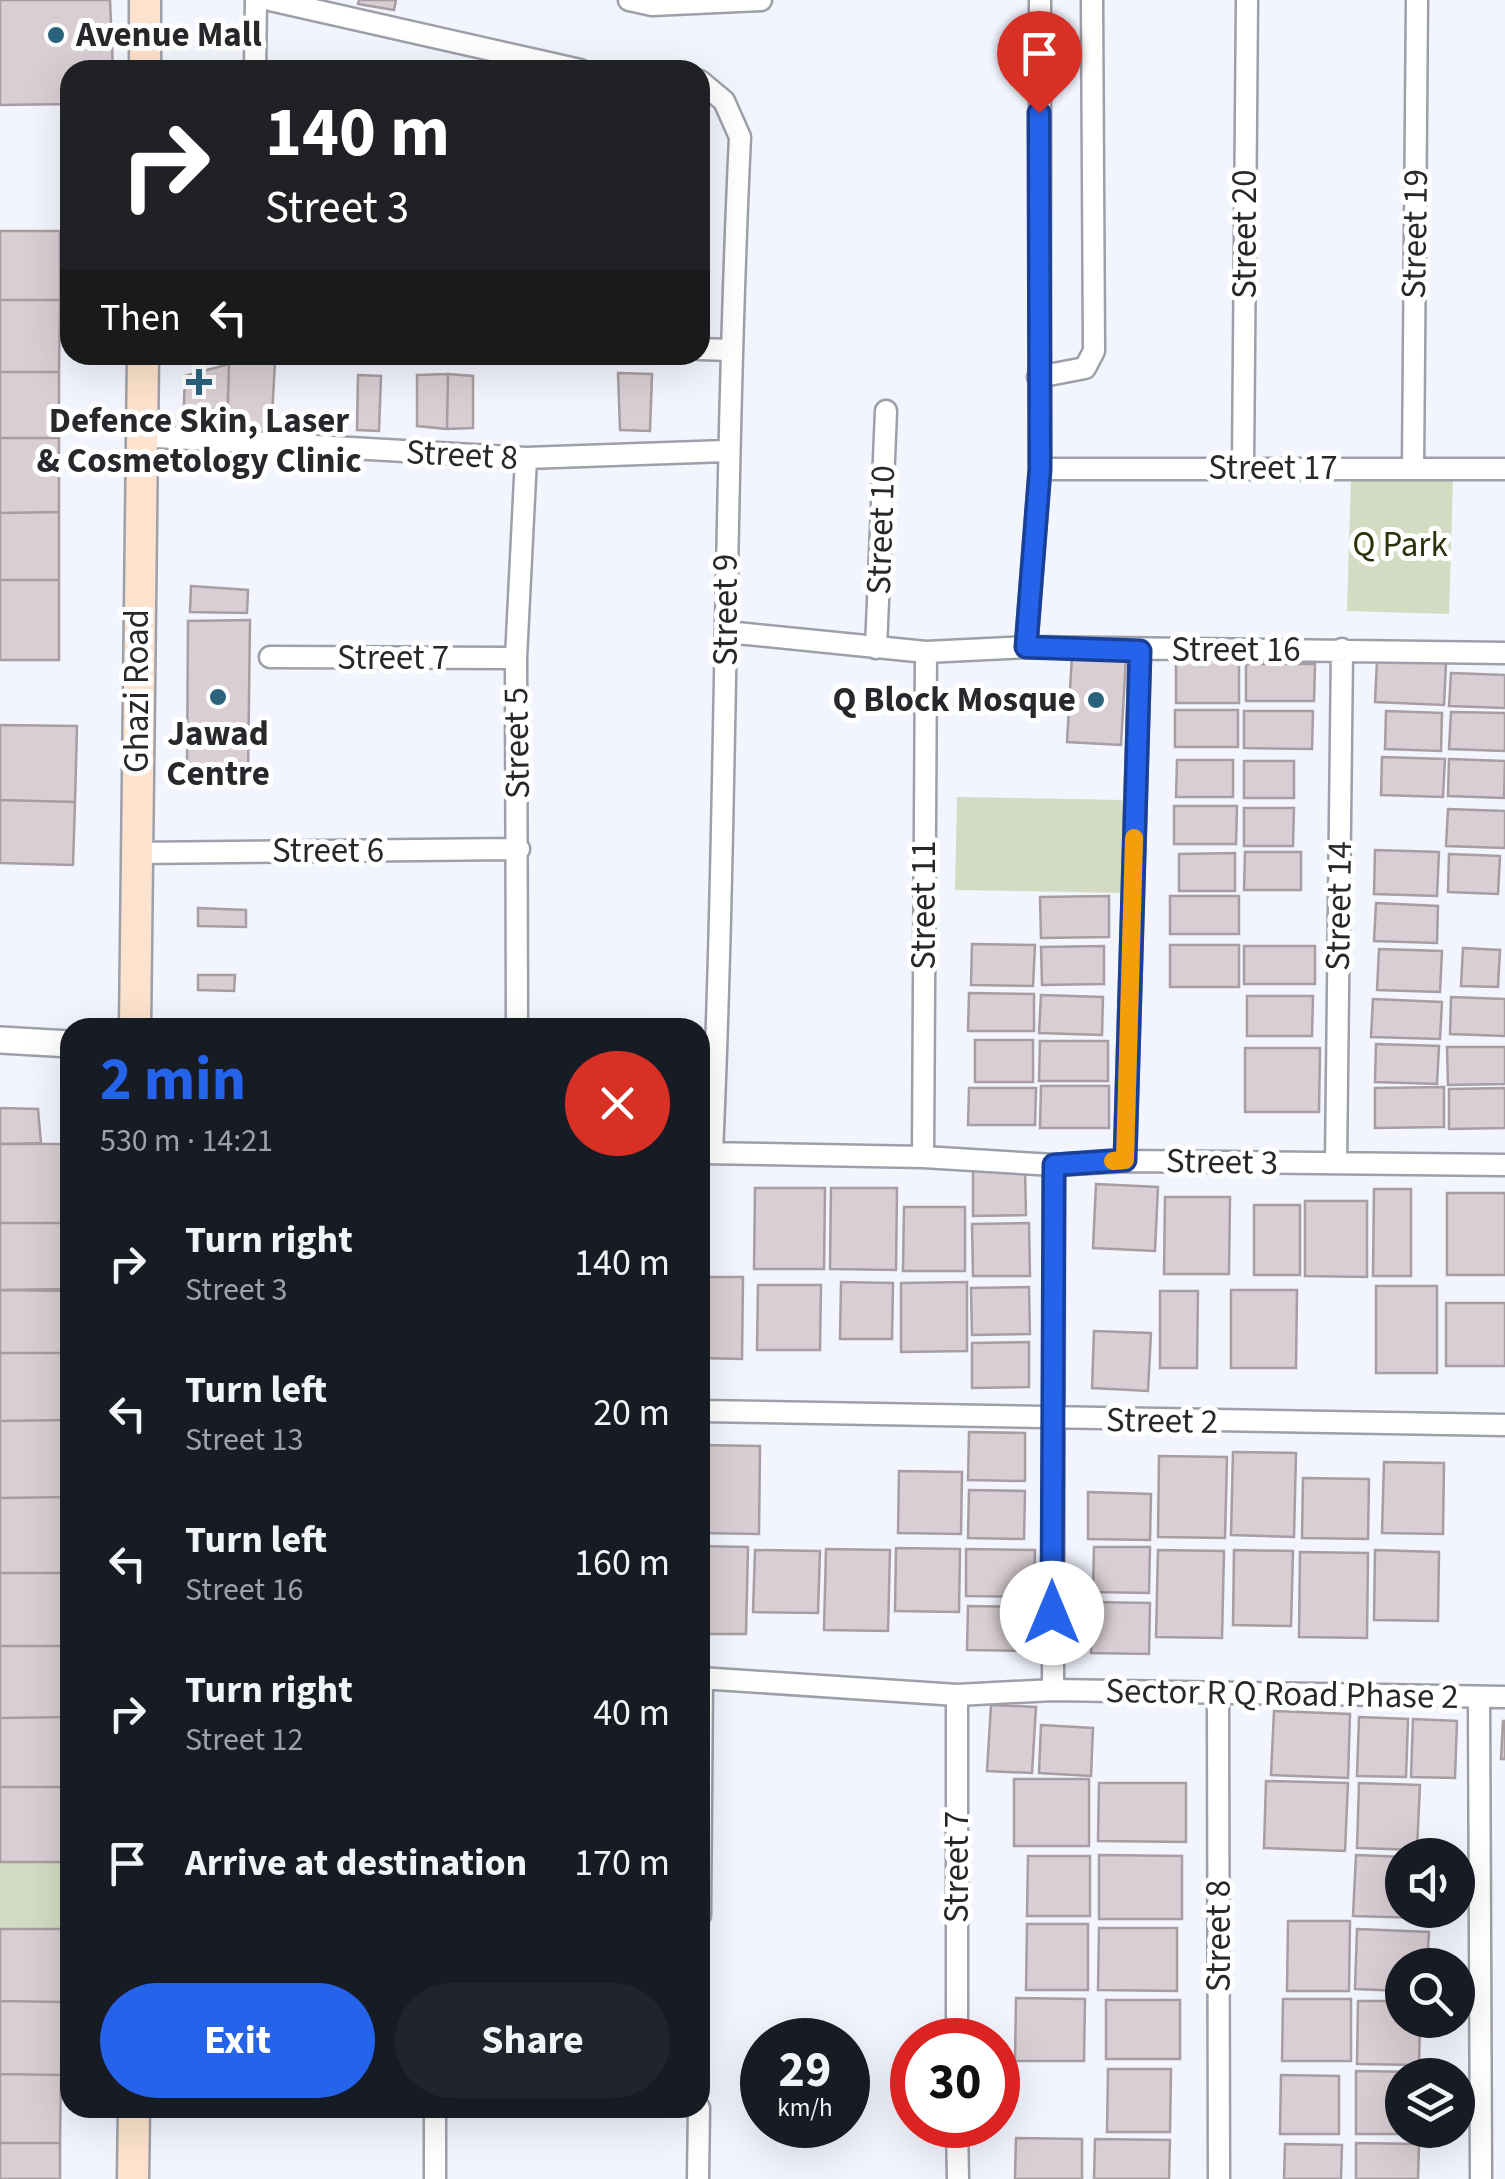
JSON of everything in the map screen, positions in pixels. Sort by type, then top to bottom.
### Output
[{"type":"main road","points":[[145,60],[146,0]]},
{"type":"main road","name":"Ghazi Road","points":[[136,1018],[143,365]]},
{"type":"main road","points":[[134,2118],[134,2179]]},
{"type":"street","points":[[256,0],[256,60]]},
{"type":"street","points":[[270,0],[536,60]]},
{"type":"street","points":[[629,0],[761,0]]},
{"type":"street","points":[[1026,647],[1040,469],[1040,0]]},
{"type":"street","points":[[1038,377],[1085,368],[1094,351],[1092,0]]},
{"type":"street","name":"Street 20","points":[[1243,467],[1247,0]]},
{"type":"street","name":"Street 19","points":[[1413,467],[1417,0]]},
{"type":"street","name":"Street 9","points":[[710,90],[724,101],[740,138],[726,451],[728,632],[710,1032]]},
{"type":"street","points":[[710,349],[730,350]]},
{"type":"street","name":"Street 10","points":[[876,648],[886,411]]},
{"type":"street","name":"Street 8","points":[[139,436],[526,458],[726,451]]},
{"type":"street","name":"Street 5","points":[[517,1018],[516,658],[526,458]]},
{"type":"street","name":"Street 17","points":[[1040,469],[1505,469]]},
{"type":"street","name":"Street 16","points":[[728,632],[926,652],[1026,647],[1505,653]]},
{"type":"street","name":"Street 14","points":[[1336,1164],[1342,649]]},
{"type":"street","points":[[1125,1160],[1140,651]]},
{"type":"street","name":"Street 11","points":[[923,1157],[926,652]]},
{"type":"street","name":"Street 7","points":[[270,657],[516,658]]},
{"type":"street","name":"Street 6","points":[[136,852],[519,850]]},
{"type":"street","points":[[0,1040],[60,1043]]},
{"type":"street","name":"Street 3","points":[[710,1153],[923,1157],[1054,1165],[1125,1160],[1505,1165]]},
{"type":"street","points":[[1053,1690],[1054,1165]]},
{"type":"street","name":"Street 2","points":[[710,1411],[1505,1425]]},
{"type":"street","name":"Sector R Q Road Phase 2","points":[[710,1679],[957,1695],[1053,1690],[1505,1697]]},
{"type":"street","name":"Street 8","points":[[1218,1694],[1219,2179]]},
{"type":"street","name":"Street 7","points":[[957,1695],[957,2018]]},
{"type":"street","points":[[1479,1698],[1481,2179]]},
{"type":"street","points":[[435,2179],[436,2118]]},
{"type":"street","points":[[698,2118],[698,2179]]},
{"type":"street","points":[[958,2148],[958,2179]]},
{"type":"green space","name":"Q Park","points":[[1351,477],[1453,479],[1449,614],[1347,611]]},
{"type":"green space","points":[[957,797],[1126,800],[1124,893],[955,890]]},
{"type":"green space","points":[[0,1862],[60,1862],[60,1929],[0,1929]]},
{"type":"building","name":"Avenue Mall","points":[[0,0],[110,0],[113,60],[60,60],[60,104],[0,105]]},
{"type":"building","points":[[359,0],[396,0],[394,10],[358,4]]},
{"type":"building","points":[[0,231],[60,231],[60,300],[0,300]]},
{"type":"building","points":[[0,300],[60,300],[59,372],[0,372]]},
{"type":"building","points":[[229,365],[275,365],[271,434],[227,433]]},
{"type":"building","name":"Defence Skin, Laser & Cosmetology Clinic","points":[[229,365],[227,433],[183,432],[185,376]]},
{"type":"building","points":[[0,372],[59,372],[59,438],[0,438]]},
{"type":"building","points":[[618,373],[652,374],[650,431],[620,430]]},
{"type":"building","points":[[448,374],[473,376],[473,428],[447,429]]},
{"type":"building","points":[[448,374],[447,429],[417,426],[417,375]]},
{"type":"building","points":[[358,375],[381,376],[379,431],[357,430]]},
{"type":"building","points":[[0,438],[59,438],[59,512],[0,513]]},
{"type":"building","points":[[59,512],[59,580],[0,580],[0,513]]},
{"type":"building","points":[[0,580],[59,580],[59,660],[0,660]]},
{"type":"building","points":[[191,586],[248,590],[247,613],[190,612]]},
{"type":"building","name":"Jawad Centre","points":[[250,620],[248,776],[187,774],[188,621]]},
{"type":"building","name":"Q Block Mosque","points":[[1072,655],[1126,658],[1121,745],[1067,742]]},
{"type":"building","points":[[1176,655],[1239,655],[1239,703],[1176,703]]},
{"type":"building","points":[[1377,661],[1446,663],[1444,705],[1375,702]]},
{"type":"building","points":[[1246,664],[1315,664],[1314,701],[1246,701]]},
{"type":"building","points":[[1451,673],[1505,675],[1505,708],[1449,706]]},
{"type":"building","points":[[1175,710],[1238,710],[1238,747],[1175,747]]},
{"type":"building","points":[[1244,711],[1313,711],[1312,749],[1244,748]]},
{"type":"building","points":[[1386,711],[1442,713],[1441,751],[1385,749]]},
{"type":"building","points":[[1451,712],[1505,713],[1505,751],[1449,749]]},
{"type":"building","points":[[0,725],[77,726],[75,802],[0,800]]},
{"type":"building","points":[[1382,757],[1445,759],[1443,797],[1381,795]]},
{"type":"building","points":[[1449,759],[1505,761],[1504,798],[1448,796]]},
{"type":"building","points":[[1177,760],[1233,760],[1233,797],[1176,797]]},
{"type":"building","points":[[1244,761],[1294,761],[1294,798],[1244,798]]},
{"type":"building","points":[[0,800],[75,802],[73,865],[0,863]]},
{"type":"building","points":[[1174,806],[1237,806],[1236,844],[1174,844]]},
{"type":"building","points":[[1244,808],[1294,808],[1293,846],[1244,846]]},
{"type":"building","points":[[1448,809],[1505,811],[1505,848],[1446,846]]},
{"type":"building","points":[[1375,850],[1439,852],[1437,896],[1374,894]]},
{"type":"building","points":[[1245,852],[1301,852],[1301,890],[1244,890]]},
{"type":"building","points":[[1235,853],[1235,891],[1179,891],[1179,854]]},
{"type":"building","points":[[1449,854],[1500,856],[1498,894],[1448,892]]},
{"type":"building","points":[[1109,896],[1109,937],[1041,938],[1040,897]]},
{"type":"building","points":[[1170,896],[1239,896],[1239,934],[1170,934]]},
{"type":"building","points":[[1376,903],[1438,906],[1437,943],[1374,941]]},
{"type":"building","points":[[198,908],[246,910],[246,927],[198,926]]},
{"type":"building","points":[[972,944],[1035,945],[1033,986],[971,985]]},
{"type":"building","points":[[1170,945],[1239,945],[1239,987],[1170,987]]},
{"type":"building","points":[[1104,946],[1104,984],[1042,985],[1041,947]]},
{"type":"building","points":[[1244,946],[1315,946],[1315,984],[1244,984]]},
{"type":"building","points":[[1463,948],[1500,950],[1498,987],[1461,986]]},
{"type":"building","points":[[1379,949],[1442,951],[1440,992],[1377,990]]},
{"type":"building","points":[[198,975],[235,975],[234,991],[198,990]]},
{"type":"building","points":[[969,993],[1034,994],[1034,1031],[968,1031]]},
{"type":"building","points":[[1041,995],[1103,997],[1102,1035],[1039,1033]]},
{"type":"building","points":[[1247,996],[1313,996],[1312,1036],[1247,1036]]},
{"type":"building","points":[[1451,997],[1505,999],[1505,1036],[1450,1034]]},
{"type":"building","points":[[1373,999],[1442,1002],[1440,1039],[1371,1037]]},
{"type":"building","points":[[975,1040],[1033,1040],[1033,1082],[975,1082]]},
{"type":"building","points":[[1040,1041],[1108,1041],[1108,1081],[1039,1081]]},
{"type":"building","points":[[1376,1044],[1439,1046],[1437,1084],[1375,1082]]},
{"type":"building","points":[[1447,1047],[1505,1047],[1505,1084],[1448,1085]]},
{"type":"building","points":[[1245,1048],[1320,1048],[1319,1112],[1245,1112]]},
{"type":"building","points":[[1041,1086],[1109,1086],[1109,1128],[1040,1128]]},
{"type":"building","points":[[1444,1087],[1444,1127],[1375,1128],[1375,1088]]},
{"type":"building","points":[[969,1088],[1036,1088],[1035,1125],[968,1125]]},
{"type":"building","points":[[1505,1088],[1505,1128],[1449,1129],[1449,1089]]},
{"type":"building","points":[[0,1108],[38,1109],[41,1143],[0,1144]]},
{"type":"building","points":[[0,1144],[60,1144],[60,1223],[0,1223]]},
{"type":"building","points":[[973,1169],[1025,1169],[1026,1215],[973,1216]]},
{"type":"building","points":[[1096,1184],[1158,1187],[1155,1251],[1093,1248]]},
{"type":"building","points":[[755,1188],[825,1188],[824,1269],[754,1269]]},
{"type":"building","points":[[831,1188],[897,1188],[896,1270],[830,1269]]},
{"type":"building","points":[[1374,1189],[1411,1189],[1411,1276],[1373,1276]]},
{"type":"building","points":[[1447,1193],[1505,1193],[1505,1275],[1447,1275]]},
{"type":"building","points":[[1165,1197],[1230,1197],[1229,1274],[1164,1274]]},
{"type":"building","points":[[1305,1201],[1367,1201],[1367,1277],[1305,1276]]},
{"type":"building","points":[[1254,1205],[1300,1205],[1300,1275],[1254,1275]]},
{"type":"building","points":[[904,1207],[965,1207],[965,1271],[903,1271]]},
{"type":"building","points":[[0,1223],[60,1223],[60,1291],[0,1290]]},
{"type":"building","points":[[1029,1223],[1030,1276],[973,1276],[972,1224]]},
{"type":"building","points":[[710,1277],[743,1277],[742,1359],[710,1358]]},
{"type":"building","points":[[841,1282],[893,1283],[892,1339],[840,1339]]},
{"type":"building","points":[[967,1282],[967,1351],[901,1352],[901,1283]]},
{"type":"building","points":[[758,1285],[821,1285],[820,1350],[757,1350]]},
{"type":"building","points":[[1376,1286],[1437,1286],[1437,1373],[1376,1373]]},
{"type":"building","points":[[1029,1287],[1030,1334],[972,1335],[971,1288]]},
{"type":"building","points":[[60,1289],[60,1353],[0,1353],[0,1290]]},
{"type":"building","points":[[1231,1290],[1297,1290],[1296,1368],[1231,1368]]},
{"type":"building","points":[[1160,1291],[1198,1291],[1197,1368],[1160,1368]]},
{"type":"building","points":[[1446,1303],[1505,1303],[1505,1366],[1446,1366]]},
{"type":"building","points":[[1094,1331],[1151,1333],[1148,1391],[1092,1388]]},
{"type":"building","points":[[1029,1342],[1029,1387],[972,1388],[972,1343]]},
{"type":"building","points":[[0,1353],[60,1353],[60,1420],[0,1421]]},
{"type":"building","points":[[60,1420],[60,1497],[0,1498],[0,1421]]},
{"type":"building","points":[[969,1432],[1025,1433],[1025,1481],[968,1480]]},
{"type":"building","points":[[710,1445],[760,1446],[759,1534],[710,1533]]},
{"type":"building","points":[[1233,1452],[1296,1453],[1294,1537],[1231,1535]]},
{"type":"building","points":[[1159,1456],[1227,1457],[1225,1538],[1158,1537]]},
{"type":"building","points":[[1384,1462],[1444,1463],[1443,1534],[1382,1533]]},
{"type":"building","points":[[899,1471],[962,1472],[961,1534],[898,1533]]},
{"type":"building","points":[[1303,1478],[1369,1479],[1368,1539],[1302,1538]]},
{"type":"building","points":[[969,1490],[1025,1491],[1024,1539],[968,1538]]},
{"type":"building","points":[[1088,1492],[1151,1494],[1150,1540],[1088,1539]]},
{"type":"building","points":[[60,1497],[60,1573],[0,1573],[0,1498]]},
{"type":"building","points":[[710,1546],[748,1547],[746,1634],[710,1634]]},
{"type":"building","points":[[1094,1547],[1150,1547],[1149,1593],[1093,1592]]},
{"type":"building","points":[[896,1548],[960,1549],[959,1612],[895,1611]]},
{"type":"building","points":[[826,1549],[890,1550],[888,1631],[824,1630]]},
{"type":"building","points":[[966,1549],[1035,1550],[1034,1597],[966,1596]]},
{"type":"building","points":[[755,1550],[820,1551],[818,1613],[753,1612]]},
{"type":"building","points":[[1158,1550],[1224,1551],[1222,1638],[1156,1637]]},
{"type":"building","points":[[1234,1550],[1293,1551],[1291,1626],[1233,1625]]},
{"type":"building","points":[[1375,1550],[1439,1552],[1438,1621],[1374,1620]]},
{"type":"building","points":[[1300,1552],[1368,1553],[1367,1638],[1299,1637]]},
{"type":"building","points":[[0,1573],[60,1573],[60,1646],[0,1646]]},
{"type":"building","points":[[1092,1602],[1150,1603],[1149,1654],[1091,1653]]},
{"type":"building","points":[[968,1606],[1035,1607],[1034,1651],[967,1650]]},
{"type":"building","points":[[0,1646],[60,1646],[60,1717],[0,1718]]},
{"type":"building","points":[[991,1705],[1036,1707],[1032,1773],[987,1771]]},
{"type":"building","points":[[1274,1711],[1350,1714],[1348,1778],[1271,1775]]},
{"type":"building","points":[[60,1717],[60,1787],[0,1787],[0,1718]]},
{"type":"building","points":[[1359,1717],[1408,1719],[1406,1777],[1357,1776]]},
{"type":"building","points":[[1413,1719],[1457,1721],[1455,1778],[1411,1777]]},
{"type":"building","points":[[1503,1721],[1505,1759],[1501,1759]]},
{"type":"building","points":[[1041,1725],[1093,1728],[1091,1776],[1039,1773]]},
{"type":"building","points":[[1014,1779],[1089,1779],[1089,1846],[1014,1846]]},
{"type":"building","points":[[1266,1781],[1348,1783],[1345,1851],[1264,1848]]},
{"type":"building","points":[[1099,1783],[1186,1783],[1186,1842],[1098,1841]]},
{"type":"building","points":[[1359,1783],[1420,1785],[1418,1838],[1385,1838],[1385,1849],[1357,1848]]},
{"type":"building","points":[[0,1787],[60,1787],[60,1862],[0,1862]]},
{"type":"building","points":[[1099,1855],[1182,1856],[1182,1919],[1099,1919]]},
{"type":"building","points":[[1356,1855],[1385,1856],[1385,1917],[1353,1916]]},
{"type":"building","points":[[1028,1856],[1090,1856],[1090,1916],[1027,1916]]},
{"type":"building","points":[[1288,1921],[1350,1921],[1349,1991],[1287,1991]]},
{"type":"building","points":[[1027,1924],[1088,1924],[1088,1990],[1026,1990]]},
{"type":"building","points":[[1099,1928],[1177,1928],[1177,1991],[1098,1990]]},
{"type":"building","points":[[0,1929],[60,1929],[60,2002],[0,2001]]},
{"type":"building","points":[[1357,1929],[1429,1932],[1428,1948],[1385,1948],[1385,1990],[1355,1989]]},
{"type":"building","points":[[1016,1998],[1085,1999],[1084,2061],[1020,2061],[1020,2018],[1016,2018]]},
{"type":"building","points":[[1283,1999],[1351,1999],[1351,2061],[1282,2061]]},
{"type":"building","points":[[1106,2000],[1180,2000],[1180,2059],[1106,2059]]},
{"type":"building","points":[[0,2001],[60,2002],[60,2075],[0,2074]]},
{"type":"building","points":[[1358,2001],[1385,2001],[1385,2038],[1420,2038],[1419,2058],[1385,2058],[1385,2064],[1357,2064]]},
{"type":"building","points":[[1108,2069],[1171,2069],[1170,2132],[1107,2132]]},
{"type":"building","points":[[1356,2071],[1385,2071],[1385,2134],[1356,2134]]},
{"type":"building","points":[[0,2074],[60,2075],[60,2143],[0,2143]]},
{"type":"building","points":[[1281,2075],[1339,2076],[1339,2134],[1280,2134]]},
{"type":"building","points":[[1020,2138],[1082,2139],[1082,2179],[1015,2179],[1016,2148],[1020,2148]]},
{"type":"building","points":[[1095,2139],[1170,2140],[1169,2179],[1094,2179]]},
{"type":"building","points":[[0,2143],[60,2143],[60,2179],[0,2179]]},
{"type":"building","points":[[1356,2143],[1419,2148],[1418,2179],[1356,2179]]},
{"type":"building","points":[[1285,2144],[1342,2145],[1341,2179],[1284,2179]]},
{"type":"slow traffic","points":[[1113,1161],[1125,1160],[1134,838]]},
{"type":"place","name":"Avenue Mall","points":[[56,35]]},
{"type":"place","name":"Defence Skin, Laser & Cosmetology Clinic","points":[[199,382]]},
{"type":"place","name":"Jawad Centre","points":[[218,697]]},
{"type":"place","name":"Q Block Mosque","points":[[1096,700]]},
{"type":"route","points":[[1039,113],[1040,469],[1026,647],[1140,651],[1125,1160],[1054,1165],[1052,1613]]}]
